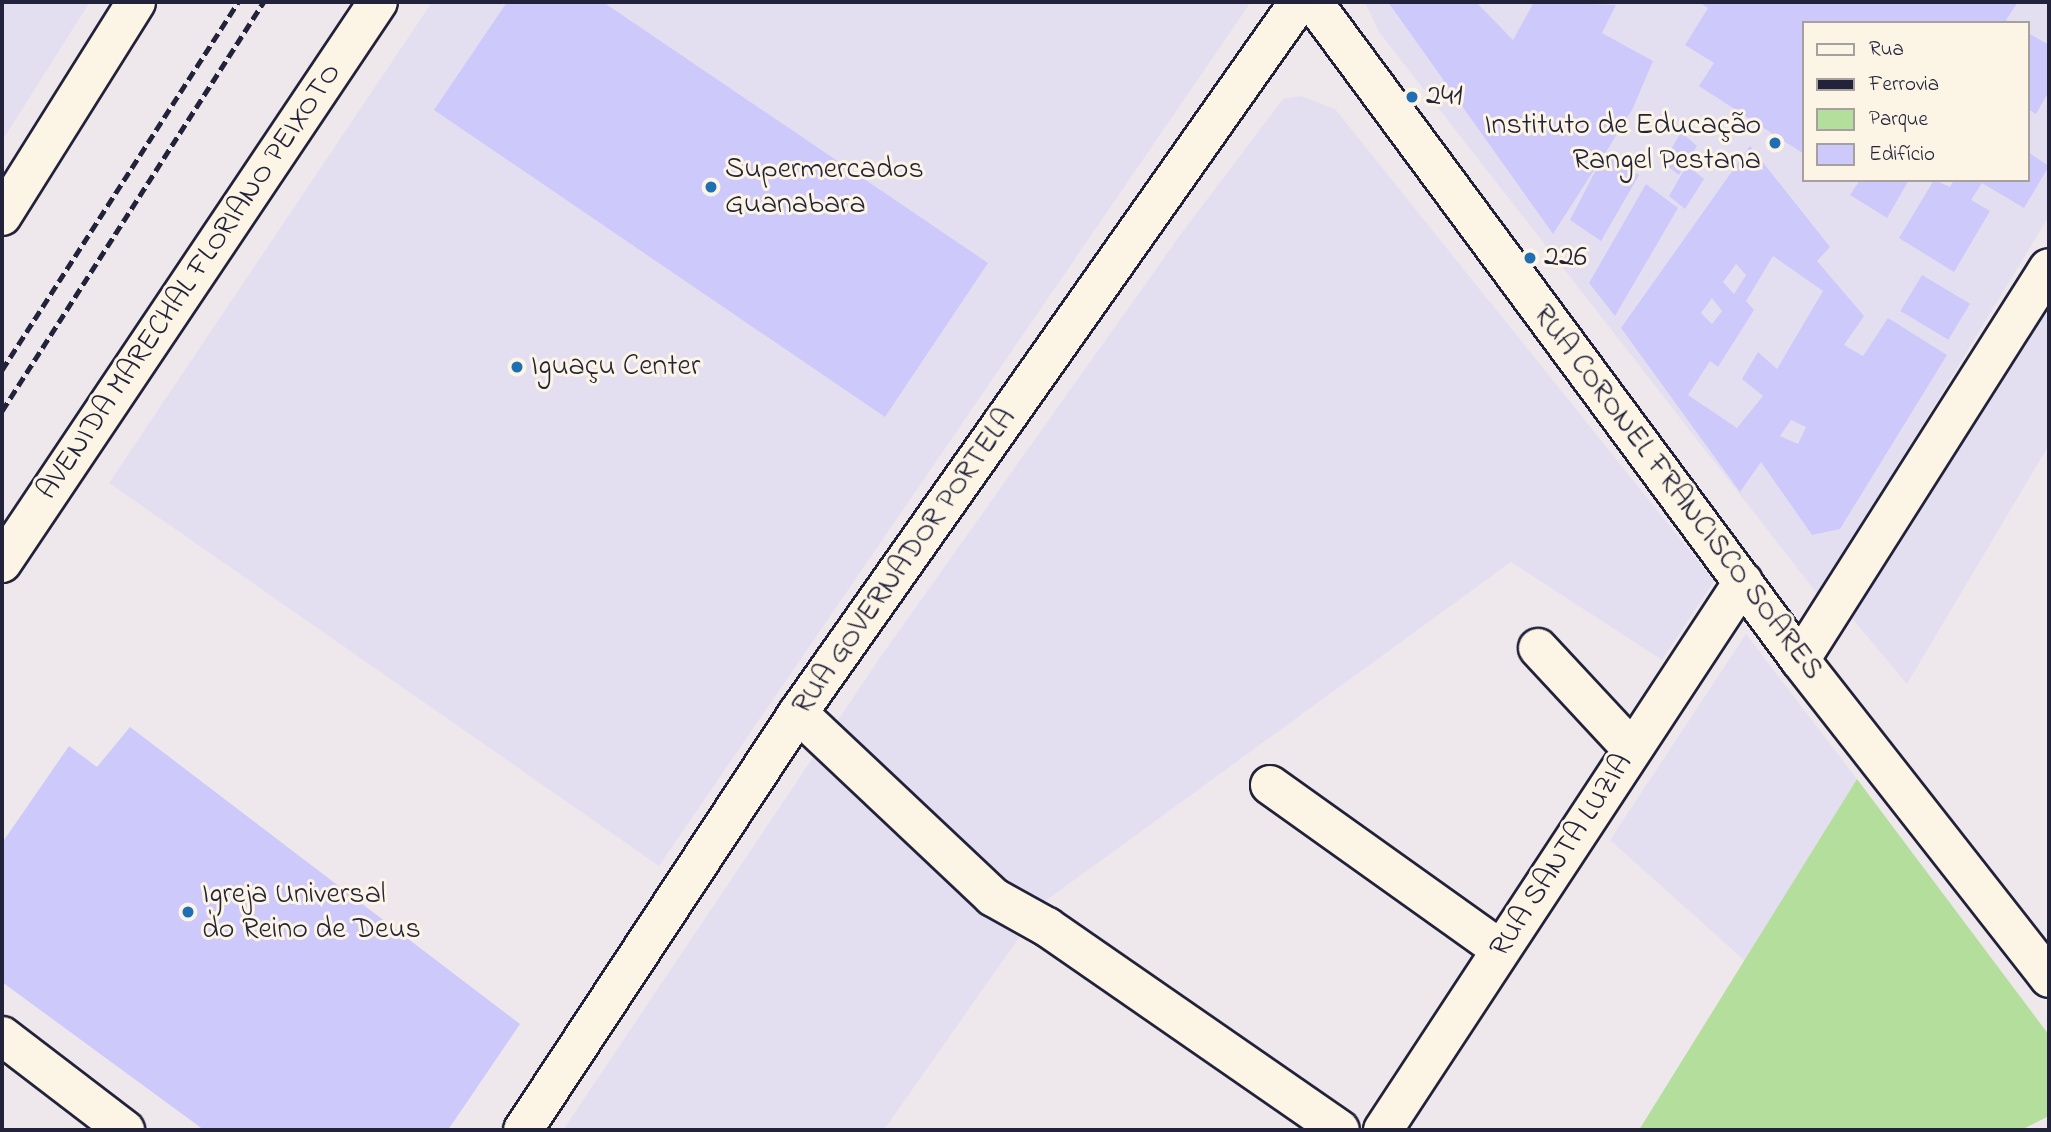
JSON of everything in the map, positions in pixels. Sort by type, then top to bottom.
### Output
[{"type":"street","points":[[2,216],[136,2]]},
{"type":"street","name":"AVENIDA MARECHAL FLORIANO PEIXOTO","points":[[2,563],[378,2]]},
{"type":"street","name":"RUA GOVERNADOR PORTELA","points":[[523,1130],[799,713],[1299,2]]},
{"type":"street","name":"RUA CORONEL FRANCISCO SOARES","points":[[1313,2],[1800,660],[2049,978]]},
{"type":"street","points":[[1800,660],[2049,268]]},
{"type":"street","name":"RUA SANTA LUZIA","points":[[1383,1130],[1743,582]]},
{"type":"street","points":[[1538,648],[1632,749]]},
{"type":"street","points":[[799,713],[993,897],[1047,927],[1340,1130]]},
{"type":"street","points":[[1270,785],[1500,949]]},
{"type":"street","points":[[2,1036],[125,1130]]},
{"type":"shaded area","points":[[2,2],[90,2],[2,141]]},
{"type":"shaded area","points":[[432,2],[1251,2],[659,866],[109,483]]},
{"type":"shaded area","points":[[1365,2],[2049,2],[2049,216],[1819,596],[1379,32]]},
{"type":"shaded area","points":[[1301,96],[1335,109],[1714,581],[1662,660],[1511,562],[1044,902],[884,1130],[563,1130],[879,659],[1183,231],[1283,99]]},
{"type":"shaded area","points":[[2049,289],[2049,445],[1907,684],[1851,617]]},
{"type":"shaded area","points":[[1746,634],[1857,779],[1745,961],[1610,840]]},
{"type":"green space","points":[[1857,779],[2049,1035],[2049,1116],[2021,1130],[1639,1130]]},
{"type":"building","name":"Supermercados Guanabara","points":[[507,2],[603,2],[988,263],[885,417],[434,110]]},
{"type":"building","points":[[1388,2],[1476,2],[1513,40],[1534,2],[1616,5],[1602,33],[1653,61],[1633,108],[1606,152],[1639,175],[1601,241],[1570,220],[1603,156],[1553,234]]},
{"type":"building","points":[[1699,2],[2018,2],[2008,21],[1802,21],[1802,153],[1699,86],[1714,63],[1685,45],[1708,8]]},
{"type":"building","points":[[2030,34],[2049,45],[2049,91],[2036,114],[2030,110]]},
{"type":"building","points":[[1681,132],[1697,146],[1679,175],[1663,163]]},
{"type":"building","points":[[1750,146],[1830,247],[1817,261],[1864,316],[1844,345],[1863,356],[1888,318],[1947,355],[1840,529],[1812,535],[1761,462],[1740,492],[1621,328]],"holes":[[[1773,256],[1823,291],[1777,369],[1758,352],[1742,379],[1763,396],[1737,428],[1688,395],[1710,361],[1718,367],[1754,310],[1746,301]],[[1736,264],[1746,275],[1734,294],[1723,282]],[[1712,298],[1722,311],[1712,324],[1701,313]],[[1791,420],[1806,427],[1798,444],[1780,436]]]},
{"type":"building","points":[[2030,153],[2049,166],[2024,208],[1982,183],[1971,200],[1990,211],[1954,272],[1899,238],[1933,182],[1950,187],[1953,182],[2030,182]]},
{"type":"building","points":[[1687,165],[1704,179],[1685,209],[1669,196]]},
{"type":"building","points":[[1859,182],[1908,182],[1887,218],[1850,195]]},
{"type":"building","points":[[1646,184],[1678,208],[1615,316],[1589,283]]},
{"type":"building","points":[[1922,275],[1970,304],[1948,340],[1900,311]]},
{"type":"building","name":"Igreja Universal do Reino de Deus","points":[[130,727],[520,1024],[448,1130],[204,1130],[2,982],[2,843],[69,746],[97,767]]},
{"type":"railway","points":[[2,370],[238,2]]},
{"type":"railway","points":[[2,411],[264,2]]},
{"type":"place","name":"241","points":[[1412,97]]},
{"type":"place","name":"Instituto de Educação Rangel Pestana","points":[[1775,143]]},
{"type":"place","name":"Supermercados Guanabara","points":[[711,187]]},
{"type":"place","name":"226","points":[[1530,258]]},
{"type":"place","name":"Iguaçu Center","points":[[517,367]]},
{"type":"place","name":"Igreja Universal do Reino de Deus","points":[[188,912]]}]
